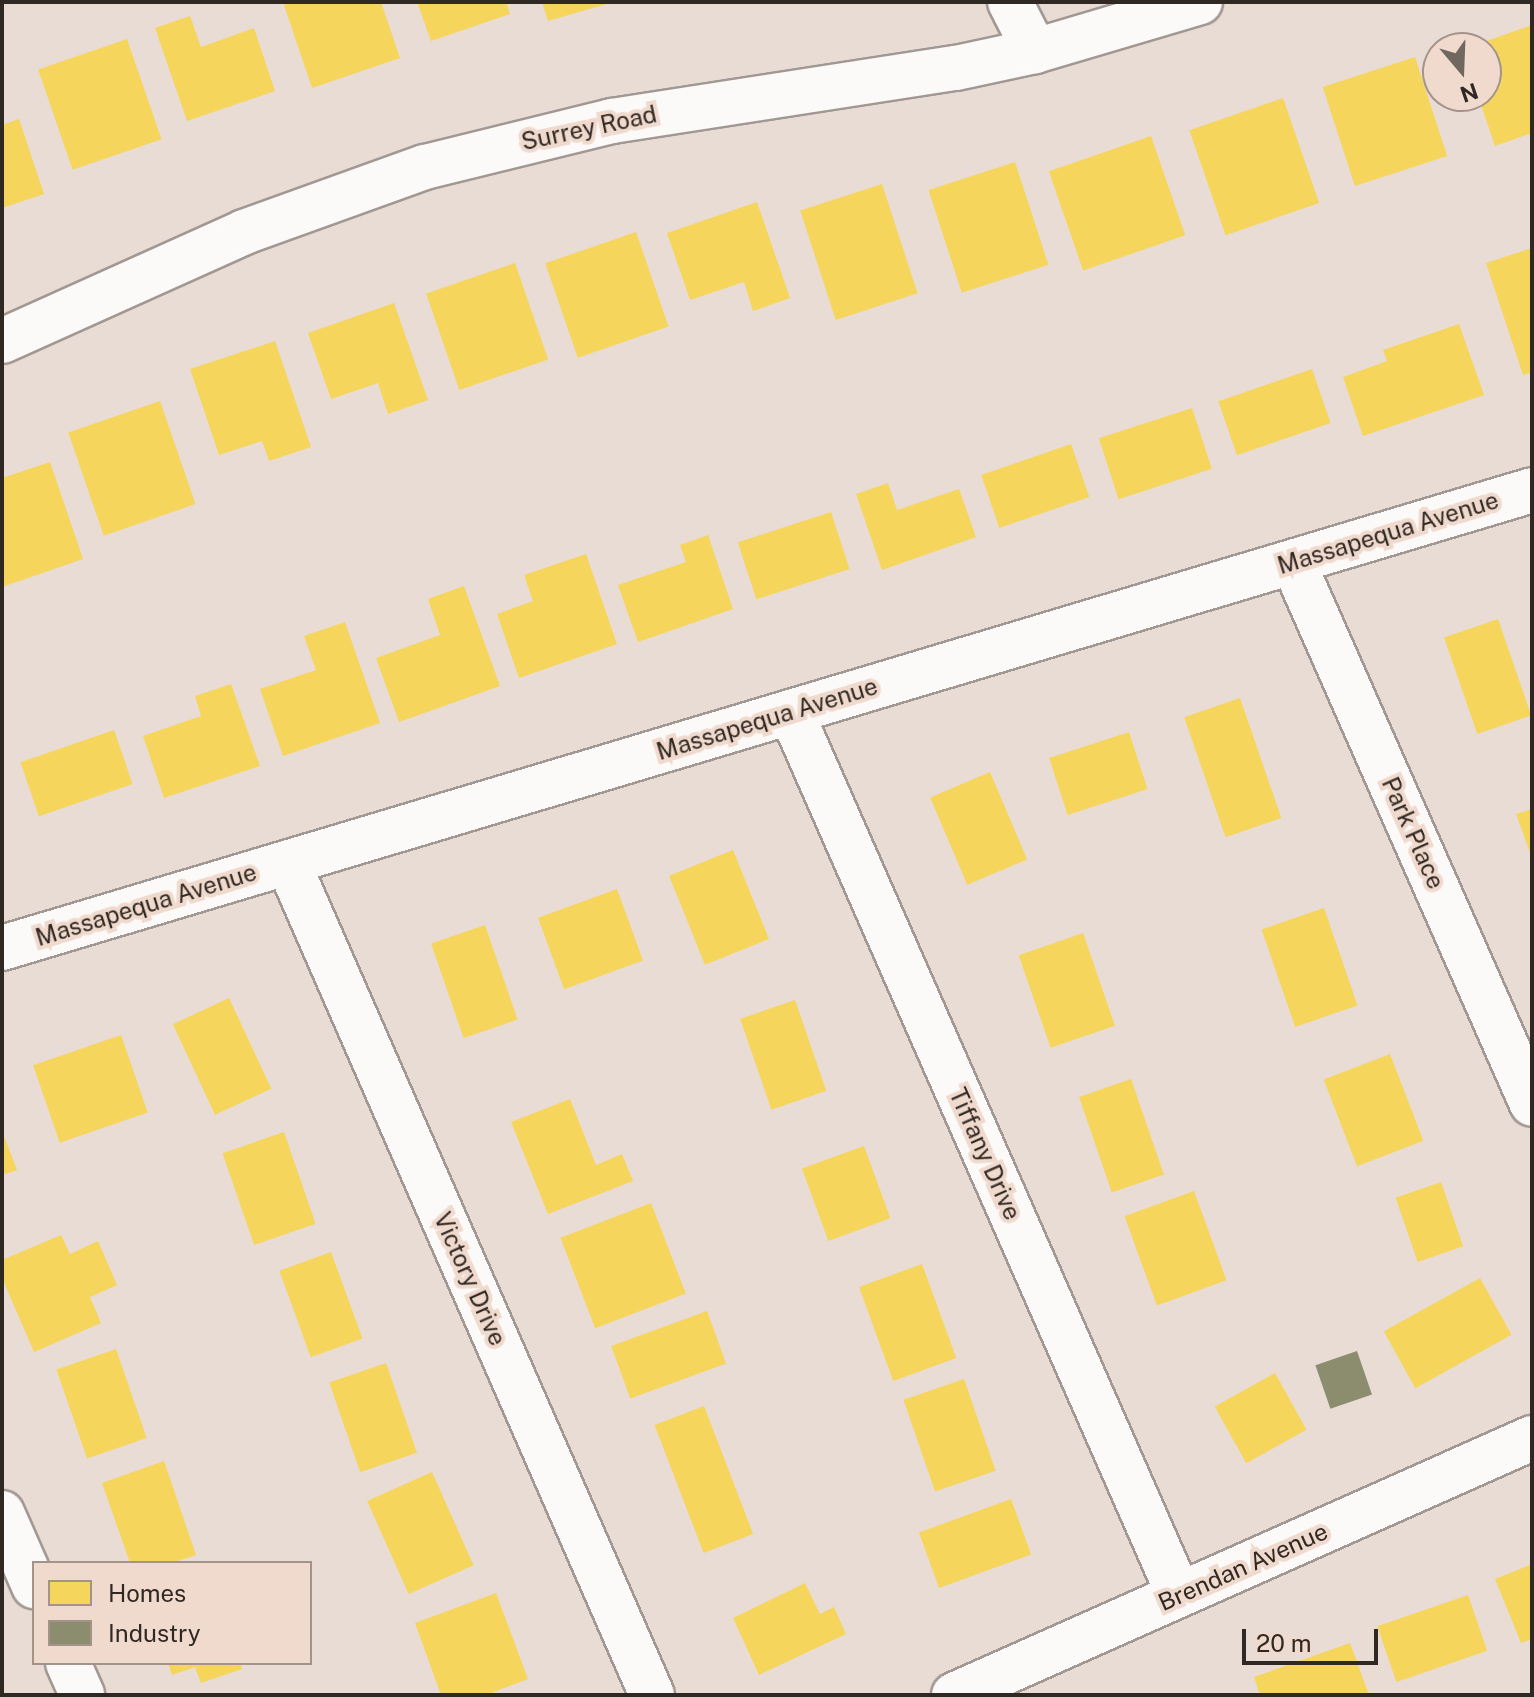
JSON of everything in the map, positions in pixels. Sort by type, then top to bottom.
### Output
[{"type":"street","points":[[1010,2],[1035,51]]},
{"type":"street","name":"Surrey Road","points":[[2,341],[244,232],[425,167],[612,121],[956,68],[1035,51],[1200,2]]},
{"type":"street","name":"Massapequa Avenue","points":[[2,948],[1532,490]]},
{"type":"street","name":"Park Place","points":[[1293,562],[1532,1104]]},
{"type":"street","name":"Tiffany Drive","points":[[791,712],[1179,1595]]},
{"type":"street","name":"Victory Drive","points":[[288,863],[652,1695]]},
{"type":"street","name":"Brendan Avenue","points":[[954,1695],[1532,1438]]},
{"type":"street","points":[[2,1513],[32,1581]]},
{"type":"street","points":[[69,1665],[82,1695]]},
{"type":"building: Homes","points":[[283,2],[381,2],[400,58],[312,88]]},
{"type":"building: Homes","points":[[417,2],[506,2],[510,14],[431,41]]},
{"type":"building: Homes","points":[[542,2],[609,2],[610,3],[548,21]]},
{"type":"building: Homes","points":[[190,16],[201,47],[254,28],[275,91],[187,121],[155,28]]},
{"type":"building: Homes","points":[[1532,25],[1532,133],[1495,146],[1483,112],[1502,112],[1502,36]]},
{"type":"building: Homes","points":[[127,39],[162,139],[73,170],[38,70]]},
{"type":"building: Homes","points":[[1415,57],[1422,79],[1422,112],[1433,112],[1447,156],[1355,186],[1323,87]]},
{"type":"building: Homes","points":[[1283,98],[1319,203],[1226,235],[1189,130]]},
{"type":"building: Homes","points":[[19,119],[44,194],[2,208],[2,125]]},
{"type":"building: Homes","points":[[1151,136],[1185,235],[1083,270],[1049,171]]},
{"type":"building: Homes","points":[[1015,162],[1048,265],[962,293],[928,190]]},
{"type":"building: Homes","points":[[882,184],[918,293],[836,320],[800,211]]},
{"type":"building: Homes","points":[[757,202],[790,298],[753,311],[744,282],[690,300],[667,233]]},
{"type":"building: Homes","points":[[636,232],[669,327],[578,358],[545,263]]},
{"type":"building: Homes","points":[[1532,248],[1532,372],[1523,375],[1486,263]]},
{"type":"building: Homes","points":[[515,263],[548,359],[459,390],[426,294]]},
{"type":"building: Homes","points":[[394,303],[428,400],[388,414],[378,383],[331,399],[308,333]]},
{"type":"building: Homes","points":[[1459,324],[1484,395],[1363,436],[1343,377],[1387,361],[1383,350]]},
{"type":"building: Homes","points":[[275,341],[311,447],[269,461],[262,441],[219,455],[190,369]]},
{"type":"building: Homes","points":[[1312,369],[1331,423],[1237,455],[1218,401]]},
{"type":"building: Homes","points":[[160,401],[195,504],[104,536],[68,433]]},
{"type":"building: Homes","points":[[1192,408],[1212,469],[1119,499],[1099,438]]},
{"type":"building: Homes","points":[[1071,444],[1089,497],[999,528],[981,475]]},
{"type":"building: Homes","points":[[50,462],[83,559],[2,587],[2,478]]},
{"type":"building: Homes","points":[[888,483],[897,510],[959,489],[976,537],[882,570],[856,494]]},
{"type":"building: Homes","points":[[831,512],[850,569],[756,599],[738,542]]},
{"type":"building: Homes","points":[[708,535],[733,609],[638,642],[618,585],[686,562],[680,545]]},
{"type":"building: Homes","points":[[586,554],[617,644],[519,678],[497,614],[533,601],[524,575]]},
{"type":"building: Homes","points":[[464,586],[500,686],[399,722],[376,658],[440,635],[428,599]]},
{"type":"building: Homes","points":[[1498,619],[1531,715],[1477,734],[1444,638]]},
{"type":"building: Homes","points":[[345,622],[380,723],[283,756],[260,689],[316,670],[304,636]]},
{"type":"building: Homes","points":[[231,684],[260,766],[164,798],[143,736],[201,716],[195,696]]},
{"type":"building: Homes","points":[[1240,698],[1281,818],[1226,837],[1184,717]]},
{"type":"building: Homes","points":[[114,730],[133,784],[39,816],[20,762]]},
{"type":"building: Homes","points":[[1129,732],[1148,789],[1068,815],[1049,758]]},
{"type":"building: Homes","points":[[990,772],[1027,859],[967,885],[930,797]]},
{"type":"building: Homes","points":[[1532,809],[1532,858],[1516,814]]},
{"type":"building: Homes","points":[[733,850],[769,939],[705,965],[669,876]]},
{"type":"building: Homes","points":[[617,889],[643,960],[564,989],[538,918]]},
{"type":"building: Homes","points":[[1324,908],[1358,1005],[1295,1027],[1262,929]]},
{"type":"building: Homes","points":[[485,925],[518,1020],[464,1038],[431,944]]},
{"type":"building: Homes","points":[[1083,933],[1115,1026],[1051,1048],[1019,955]]},
{"type":"building: Homes","points":[[229,998],[271,1089],[215,1115],[173,1024]]},
{"type":"building: Homes","points":[[795,1000],[826,1091],[771,1110],[740,1019]]},
{"type":"building: Homes","points":[[121,1035],[148,1113],[60,1143],[33,1065]]},
{"type":"building: Homes","points":[[1390,1054],[1423,1141],[1357,1166],[1324,1079]]},
{"type":"building: Homes","points":[[1131,1079],[1164,1174],[1112,1192],[1079,1097]]},
{"type":"building: Homes","points":[[570,1099],[596,1165],[622,1154],[633,1181],[548,1214],[511,1122]]},
{"type":"building: Homes","points":[[2,1131],[17,1170],[2,1175]]},
{"type":"building: Homes","points":[[284,1132],[316,1224],[254,1245],[223,1153]]},
{"type":"building: Homes","points":[[864,1146],[890,1218],[828,1241],[802,1169]]},
{"type":"building: Homes","points":[[1441,1182],[1463,1246],[1418,1262],[1396,1198]]},
{"type":"building: Homes","points":[[1194,1191],[1226,1280],[1157,1306],[1124,1216]]},
{"type":"building: Homes","points":[[651,1203],[686,1294],[595,1328],[560,1238]]},
{"type":"building: Homes","points":[[61,1235],[70,1254],[98,1241],[117,1285],[90,1297],[101,1323],[34,1352],[2,1278],[2,1260]]},
{"type":"building: Homes","points":[[331,1252],[362,1338],[311,1357],[279,1271]]},
{"type":"building: Homes","points":[[922,1264],[956,1358],[893,1381],[859,1287]]},
{"type":"building: Homes","points":[[1480,1278],[1512,1335],[1415,1388],[1384,1331]]},
{"type":"building: Homes","points":[[707,1311],[726,1364],[630,1399],[611,1346]]},
{"type":"building: Homes","points":[[116,1349],[147,1438],[87,1458],[56,1370]]},
{"type":"building: Homes","points":[[386,1363],[417,1453],[360,1472],[329,1383]]},
{"type":"building: Homes","points":[[1275,1373],[1307,1430],[1246,1463],[1215,1406]]},
{"type":"building: Homes","points":[[964,1379],[996,1471],[935,1492],[903,1400]]},
{"type":"building: Homes","points":[[704,1406],[753,1534],[704,1553],[655,1425]]},
{"type":"building: Homes","points":[[164,1461],[196,1555],[178,1561],[129,1561],[102,1483]]},
{"type":"building: Homes","points":[[432,1472],[473,1565],[409,1594],[367,1501]]},
{"type":"building: Homes","points":[[1011,1499],[1031,1554],[939,1588],[919,1533]]},
{"type":"building: Homes","points":[[1532,1564],[1532,1639],[1521,1643],[1495,1579]]},
{"type":"building: Homes","points":[[805,1583],[820,1614],[834,1607],[846,1634],[759,1675],[733,1618]]},
{"type":"building: Homes","points":[[496,1593],[528,1679],[486,1695],[441,1695],[415,1623]]},
{"type":"building: Homes","points":[[1468,1595],[1487,1651],[1396,1682],[1377,1626]]},
{"type":"building: Homes","points":[[1350,1643],[1369,1695],[1260,1695],[1254,1677]]},
{"type":"building: Homes","points":[[169,1665],[241,1665],[242,1669],[201,1683],[195,1667],[172,1675]]},
{"type":"building: Industry","points":[[1357,1351],[1372,1394],[1330,1409],[1315,1365]]}]
